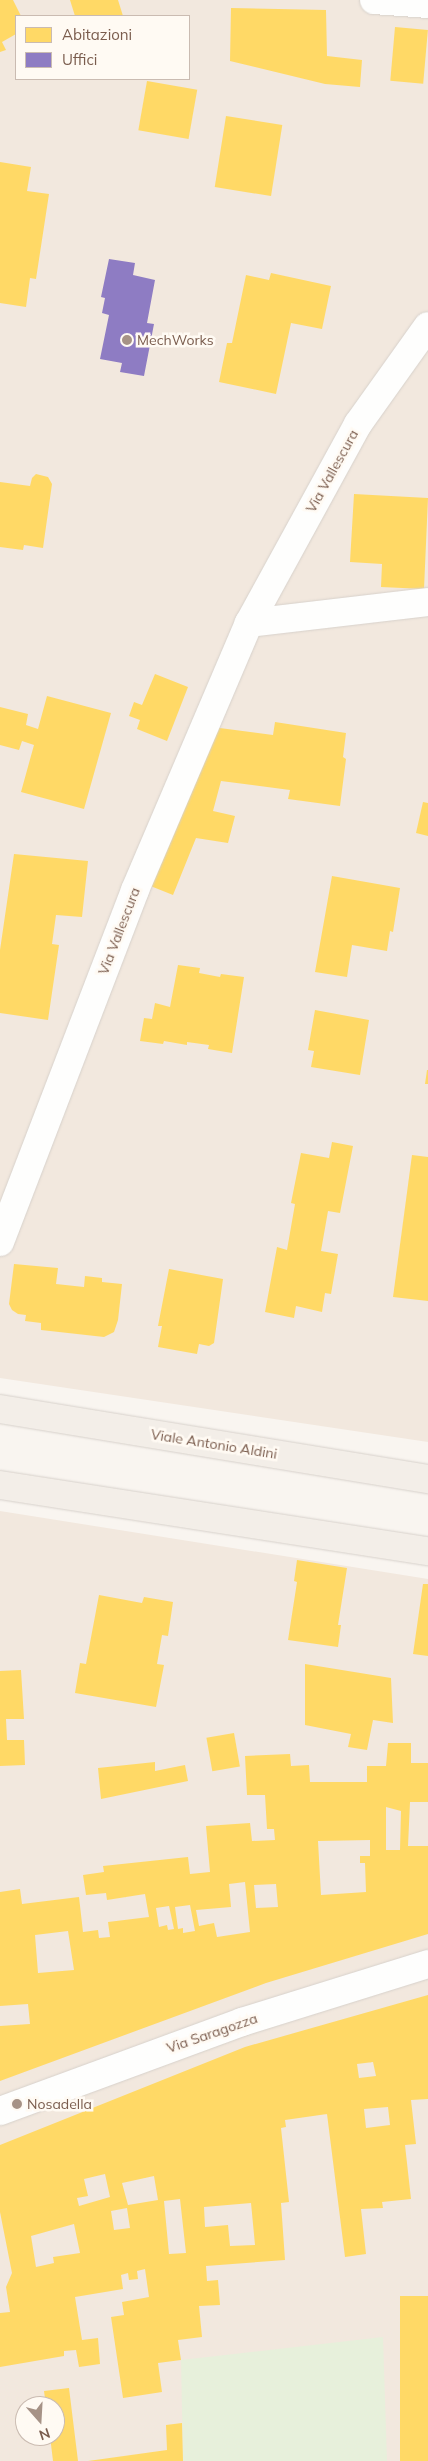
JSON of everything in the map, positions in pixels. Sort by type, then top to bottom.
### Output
[{"type":"main road","name":"Viale Antonio Aldini","points":[[0,1409],[428,1479]]},
{"type":"main road","points":[[0,1485],[428,1551]]},
{"type":"street","points":[[374,0],[428,4]]},
{"type":"street","name":"Via Vallescura","points":[[0,1242],[135,890],[249,623],[358,424],[428,326]]},
{"type":"street","points":[[249,623],[428,602]]},
{"type":"street","name":"Via Saragozza","points":[[0,2111],[188,2040],[428,1964]]},
{"type":"shaded area","points":[[0,0],[428,0],[428,1442],[0,1378]]},
{"type":"shaded area","points":[[0,1511],[428,1579],[428,2461],[0,2461]]},
{"type":"green space","points":[[383,2337],[387,2461],[183,2461],[181,2360]]},
{"type":"building: Abitazioni","points":[[0,0],[13,0],[20,15],[15,15],[15,35],[2,42],[6,50],[0,52]]},
{"type":"building: Abitazioni","points":[[70,0],[118,0],[123,15],[75,15]]},
{"type":"building: Abitazioni","points":[[231,8],[326,10],[327,56],[362,60],[360,87],[325,84],[230,61]]},
{"type":"building: Abitazioni","points":[[395,27],[428,30],[423,84],[390,81]]},
{"type":"building: Abitazioni","points":[[147,81],[197,90],[189,139],[138,130]]},
{"type":"building: Abitazioni","points":[[226,116],[282,125],[271,196],[215,187]]},
{"type":"building: Abitazioni","points":[[0,162],[31,167],[27,191],[49,194],[36,279],[30,278],[26,307],[0,303]]},
{"type":"building: Abitazioni","points":[[271,273],[331,286],[322,329],[291,323],[276,394],[219,382],[227,343],[232,343],[246,275],[269,280]]},
{"type":"building: Abitazioni","points":[[36,474],[48,477],[52,484],[43,548],[24,545],[23,550],[0,547],[0,482],[30,486],[32,478]]},
{"type":"building: Abitazioni","points":[[354,494],[428,498],[424,589],[381,587],[382,564],[350,562]]},
{"type":"building: Abitazioni","points":[[155,674],[188,687],[167,741],[137,729],[140,720],[129,716],[134,702],[142,705]]},
{"type":"building: Abitazioni","points":[[47,696],[111,713],[84,809],[21,792],[34,745],[22,741],[19,750],[0,745],[0,707],[28,714],[26,725],[38,729]]},
{"type":"building: Abitazioni","points":[[275,722],[346,733],[343,757],[346,759],[340,806],[288,799],[290,790],[221,781],[213,811],[235,816],[228,843],[196,838],[173,895],[148,885],[212,727],[273,735]]},
{"type":"building: Abitazioni","points":[[423,802],[428,803],[428,836],[416,833]]},
{"type":"building: Abitazioni","points":[[14,854],[88,861],[82,917],[56,915],[52,944],[59,945],[48,1020],[0,1013],[0,950]]},
{"type":"building: Abitazioni","points":[[332,876],[400,888],[393,932],[390,931],[387,951],[352,945],[347,977],[315,972]]},
{"type":"building: Abitazioni","points":[[178,965],[200,968],[199,973],[220,977],[221,974],[244,977],[232,1053],[208,1049],[209,1045],[187,1042],[187,1045],[164,1041],[163,1044],[140,1041],[144,1018],[152,1019],[155,1003],[170,1007]]},
{"type":"building: Abitazioni","points":[[315,1010],[369,1020],[360,1075],[311,1067],[314,1051],[308,1050]]},
{"type":"building: Abitazioni","points":[[427,1070],[428,1084],[425,1084]]},
{"type":"building: Abitazioni","points":[[332,1142],[353,1146],[340,1213],[328,1211],[321,1251],[338,1254],[331,1294],[325,1293],[322,1312],[296,1306],[294,1318],[265,1312],[277,1247],[287,1250],[295,1204],[291,1203],[301,1153],[329,1158]]},
{"type":"building: Abitazioni","points":[[412,1155],[428,1157],[428,1301],[393,1297]]},
{"type":"building: Abitazioni","points":[[14,1264],[58,1268],[56,1284],[84,1287],[85,1276],[102,1278],[102,1282],[122,1284],[118,1320],[114,1332],[104,1337],[41,1330],[41,1323],[25,1321],[26,1315],[18,1314],[12,1310],[9,1304]]},
{"type":"building: Abitazioni","points":[[169,1269],[223,1279],[214,1343],[209,1346],[199,1344],[197,1354],[158,1347],[162,1326],[158,1326]]},
{"type":"building: Abitazioni","points":[[297,1560],[347,1568],[338,1625],[341,1625],[338,1647],[288,1640],[297,1582],[294,1581]]},
{"type":"building: Abitazioni","points":[[423,1584],[428,1584],[428,1656],[413,1654]]},
{"type":"building: Abitazioni","points":[[99,1595],[142,1603],[144,1597],[173,1602],[168,1636],[162,1635],[157,1664],[164,1665],[156,1707],[75,1693],[80,1663],[86,1664]]},
{"type":"building: Abitazioni","points":[[305,1664],[391,1678],[393,1723],[373,1720],[367,1750],[348,1747],[351,1734],[305,1725]]},
{"type":"building: Abitazioni","points":[[21,1670],[24,1719],[6,1719],[7,1740],[24,1740],[25,1765],[0,1766],[0,1671]]},
{"type":"building: Abitazioni","points":[[234,1733],[240,1766],[212,1771],[206,1738]]},
{"type":"building: Abitazioni","points":[[388,1743],[411,1743],[411,1763],[428,1763],[428,1802],[410,1802],[408,1846],[428,1846],[428,1934],[266,1983],[0,2081],[0,2026],[30,2024],[28,2004],[0,2006],[0,1892],[20,1889],[22,1904],[79,1897],[83,1932],[98,1930],[99,1938],[110,1937],[108,1922],[149,1917],[145,1894],[107,1900],[106,1893],[86,1895],[83,1875],[104,1872],[103,1866],[188,1857],[190,1874],[210,1872],[206,1826],[250,1823],[252,1841],[275,1840],[274,1829],[267,1829],[265,1795],[247,1795],[245,1756],[290,1754],[291,1766],[309,1765],[310,1782],[367,1782],[367,1766],[386,1766]],"holes":[[[386,1807],[401,1811],[400,1850],[386,1850]],[[370,1840],[370,1856],[360,1856],[360,1863],[365,1863],[366,1892],[321,1895],[318,1841]],[[245,1882],[250,1932],[217,1937],[214,1923],[199,1926],[196,1910],[231,1907],[229,1884]],[[276,1884],[278,1907],[256,1908],[254,1885]],[[190,1905],[195,1931],[183,1933],[183,1928],[178,1929],[175,1907]],[[169,1906],[174,1929],[168,1930],[167,1925],[159,1927],[156,1908]],[[68,1931],[74,1970],[38,1973],[35,1935]]]},
{"type":"building: Abitazioni","points":[[155,1762],[155,1771],[185,1765],[188,1781],[101,1799],[98,1768]]},
{"type":"building: Abitazioni","points":[[428,1995],[428,2099],[411,2100],[416,2144],[405,2145],[411,2199],[382,2202],[383,2208],[361,2209],[366,2254],[345,2257],[327,2114],[285,2120],[286,2127],[281,2128],[289,2202],[281,2203],[285,2260],[206,2266],[207,2281],[218,2280],[220,2305],[199,2306],[202,2337],[178,2340],[181,2360],[158,2363],[162,2392],[123,2398],[111,2317],[124,2315],[122,2302],[149,2297],[145,2269],[137,2271],[138,2279],[129,2280],[128,2273],[121,2275],[123,2289],[75,2297],[82,2340],[98,2338],[100,2364],[79,2367],[76,2350],[64,2351],[64,2356],[0,2367],[0,2313],[10,2312],[6,2287],[12,2273],[0,2212],[0,2145],[245,2047]],"holes":[[[373,2062],[376,2076],[359,2078],[357,2064]],[[388,2107],[390,2125],[366,2128],[364,2109]],[[105,2174],[110,2197],[79,2206],[77,2198],[88,2196],[84,2179]],[[154,2176],[158,2200],[128,2205],[122,2183]],[[180,2199],[186,2253],[169,2254],[164,2201]],[[251,2203],[255,2245],[230,2246],[228,2225],[205,2227],[204,2207]],[[127,2208],[130,2228],[114,2230],[111,2211]],[[74,2224],[80,2253],[53,2257],[54,2263],[36,2267],[31,2236]]]},
{"type":"building: Abitazioni","points":[[400,2296],[428,2296],[428,2461],[400,2461]]},
{"type":"building: Abitazioni","points":[[69,2388],[78,2461],[53,2461],[51,2446],[65,2446],[65,2396],[45,2396],[44,2391]]},
{"type":"building: Abitazioni","points":[[182,2423],[183,2461],[88,2461],[167,2450],[166,2425]]},
{"type":"building: Uffici","points":[[109,259],[135,263],[133,275],[155,280],[147,323],[154,324],[144,376],[120,372],[122,363],[100,359],[109,315],[102,313],[105,298],[101,297]]},
{"type":"place","name":"MechWorks","points":[[127,340]]},
{"type":"place","name":"Nosadella","points":[[17,2104]]}]
